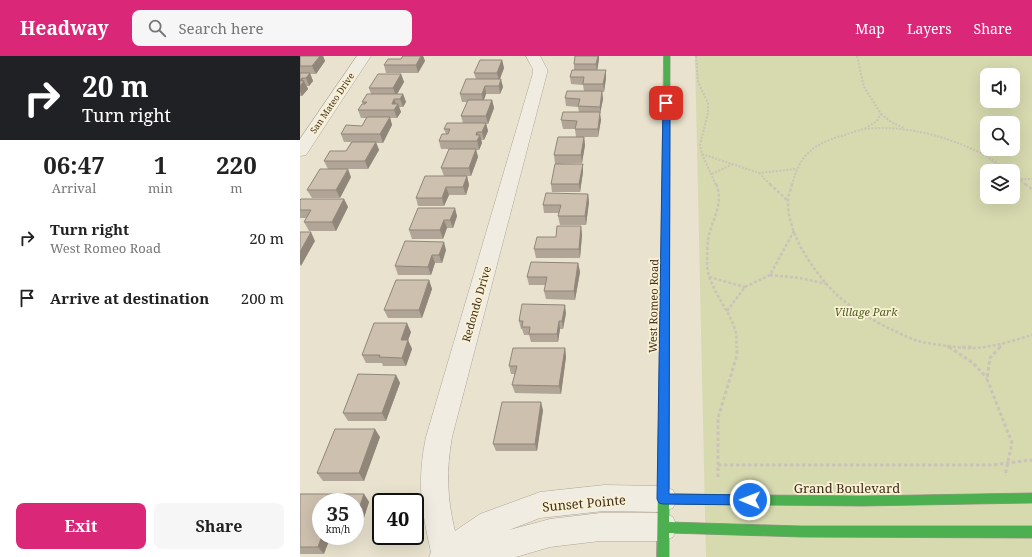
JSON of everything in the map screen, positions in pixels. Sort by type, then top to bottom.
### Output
[{"type":"main road","name":"West Romeo Road","points":[[663,557],[667,56]]},
{"type":"main road","name":"Grand Boulevard","points":[[663,499],[862,501],[1032,498]]},
{"type":"main road","points":[[663,527],[718,530],[787,531],[1032,532]]},
{"type":"street","name":"San Mateo Drive","points":[[300,151],[364,56]]},
{"type":"street","name":"Redondo Drive","points":[[445,556],[437,518],[433,469],[439,437],[540,74],[540,69],[533,56]]},
{"type":"street","name":"Sunset Pointe","points":[[445,556],[490,524],[540,505],[604,498],[663,499]]},
{"type":"street","points":[[445,556],[497,548],[550,533],[600,527],[663,527]]},
{"type":"path","points":[[696,56],[698,82],[708,103],[708,114],[700,145],[702,154],[718,190],[719,204],[708,240],[707,264],[709,277],[727,311],[736,333],[737,355],[718,418],[718,500]]},
{"type":"path","points":[[857,56],[860,76],[867,94],[881,114],[890,122],[973,149],[998,164]]},
{"type":"path","points":[[881,114],[876,122],[864,129],[831,139],[809,151],[796,169],[788,201],[790,217],[798,243],[814,269],[837,294],[873,320],[919,341],[967,348],[1003,344],[1032,335]]},
{"type":"path","points":[[864,129],[906,128]]},
{"type":"path","points":[[702,154],[759,173],[788,201]]},
{"type":"path","points":[[712,174],[734,164]]},
{"type":"path","points":[[759,173],[796,169]]},
{"type":"path","points":[[1020,179],[1032,179]]},
{"type":"path","points":[[1020,179],[1032,189]]},
{"type":"path","points":[[770,275],[794,231]]},
{"type":"path","points":[[727,311],[744,287],[770,275],[800,278],[828,284]]},
{"type":"path","points":[[709,277],[744,287]]},
{"type":"path","points":[[987,379],[990,358],[1003,344]]},
{"type":"path","points":[[945,345],[973,363],[987,379],[1012,443],[1009,463],[1003,482],[1010,499]]},
{"type":"path","points":[[718,465],[947,466],[992,465],[1032,460]]},
{"type":"green space","name":"Village Park","points":[[695,56],[1032,56],[1032,557],[706,557]]},
{"type":"building","points":[[300,56],[320,56],[312,66],[300,66]]},
{"type":"building","points":[[403,56],[421,56],[416,65],[384,65],[388,59],[401,59]]},
{"type":"building","points":[[575,56],[598,56],[596,64],[574,64]]},
{"type":"building","points":[[480,60],[502,60],[497,73],[474,73]]},
{"type":"building","points":[[572,70],[606,70],[603,84],[583,84],[584,77],[570,77]]},
{"type":"building","points":[[300,73],[310,73],[306,78],[302,78],[300,81]]},
{"type":"building","points":[[378,74],[401,74],[393,88],[369,88]]},
{"type":"building","points":[[466,79],[501,79],[499,86],[485,86],[482,94],[460,94]]},
{"type":"building","points":[[567,91],[602,91],[600,107],[578,106],[580,99],[565,98]]},
{"type":"building","points":[[367,94],[403,94],[400,99],[394,99],[392,104],[398,104],[394,110],[358,110],[362,104],[367,102],[362,102]]},
{"type":"building","points":[[468,100],[492,100],[486,116],[461,116]]},
{"type":"building","points":[[563,112],[600,112],[598,129],[575,129],[577,121],[561,120]]},
{"type":"building","points":[[367,117],[390,117],[380,134],[341,134],[346,125],[362,126]]},
{"type":"building","points":[[447,123],[486,123],[482,132],[477,132],[476,135],[480,135],[477,141],[439,141],[442,134],[448,134],[450,129],[444,129]]},
{"type":"building","points":[[558,137],[584,137],[581,155],[554,155]]},
{"type":"building","points":[[352,142],[376,142],[365,161],[324,161],[330,151],[346,151]]},
{"type":"building","points":[[449,149],[476,149],[469,168],[441,168]]},
{"type":"building","points":[[555,164],[583,164],[579,184],[551,184]]},
{"type":"building","points":[[320,169],[348,169],[336,190],[307,190]]},
{"type":"building","points":[[425,176],[467,176],[463,187],[446,187],[442,198],[416,198]]},
{"type":"building","points":[[546,193],[588,194],[585,216],[558,216],[561,205],[543,205]]},
{"type":"building","points":[[301,199],[344,199],[332,222],[304,222],[311,210],[300,210]]},
{"type":"building","points":[[418,208],[455,208],[450,220],[444,220],[440,230],[409,230]]},
{"type":"building","points":[[557,226],[581,226],[579,249],[534,249],[537,237],[556,237]]},
{"type":"building","points":[[300,232],[311,232],[300,252]]},
{"type":"building","points":[[405,241],[444,242],[439,255],[432,255],[428,267],[395,266]]},
{"type":"building","points":[[531,262],[578,263],[574,291],[544,291],[547,277],[527,277]]},
{"type":"building","points":[[396,280],[429,280],[419,310],[384,310]]},
{"type":"building","points":[[522,304],[565,305],[562,321],[559,321],[557,334],[529,334],[530,327],[522,327],[523,321],[519,321]]},
{"type":"building","points":[[374,323],[407,323],[401,340],[408,340],[402,358],[379,357],[380,355],[362,355]]},
{"type":"building","points":[[513,348],[565,348],[559,386],[512,385],[517,366],[509,366]]},
{"type":"building","points":[[358,374],[396,375],[382,413],[343,413]]},
{"type":"building","points":[[502,402],[541,402],[535,444],[493,444]]},
{"type":"building","points":[[335,429],[375,429],[359,473],[317,473]]},
{"type":"building","points":[[300,494],[312,494],[312,545],[319,545],[318,547],[300,547]]},
{"type":"traffic: fast","points":[[663,557],[667,56]]},
{"type":"traffic: fast","points":[[663,499],[862,501],[1032,498]]},
{"type":"traffic: fast","points":[[663,527],[801,532],[1032,532]]},
{"type":"route","points":[[666,103],[663,499],[750,500]]}]
